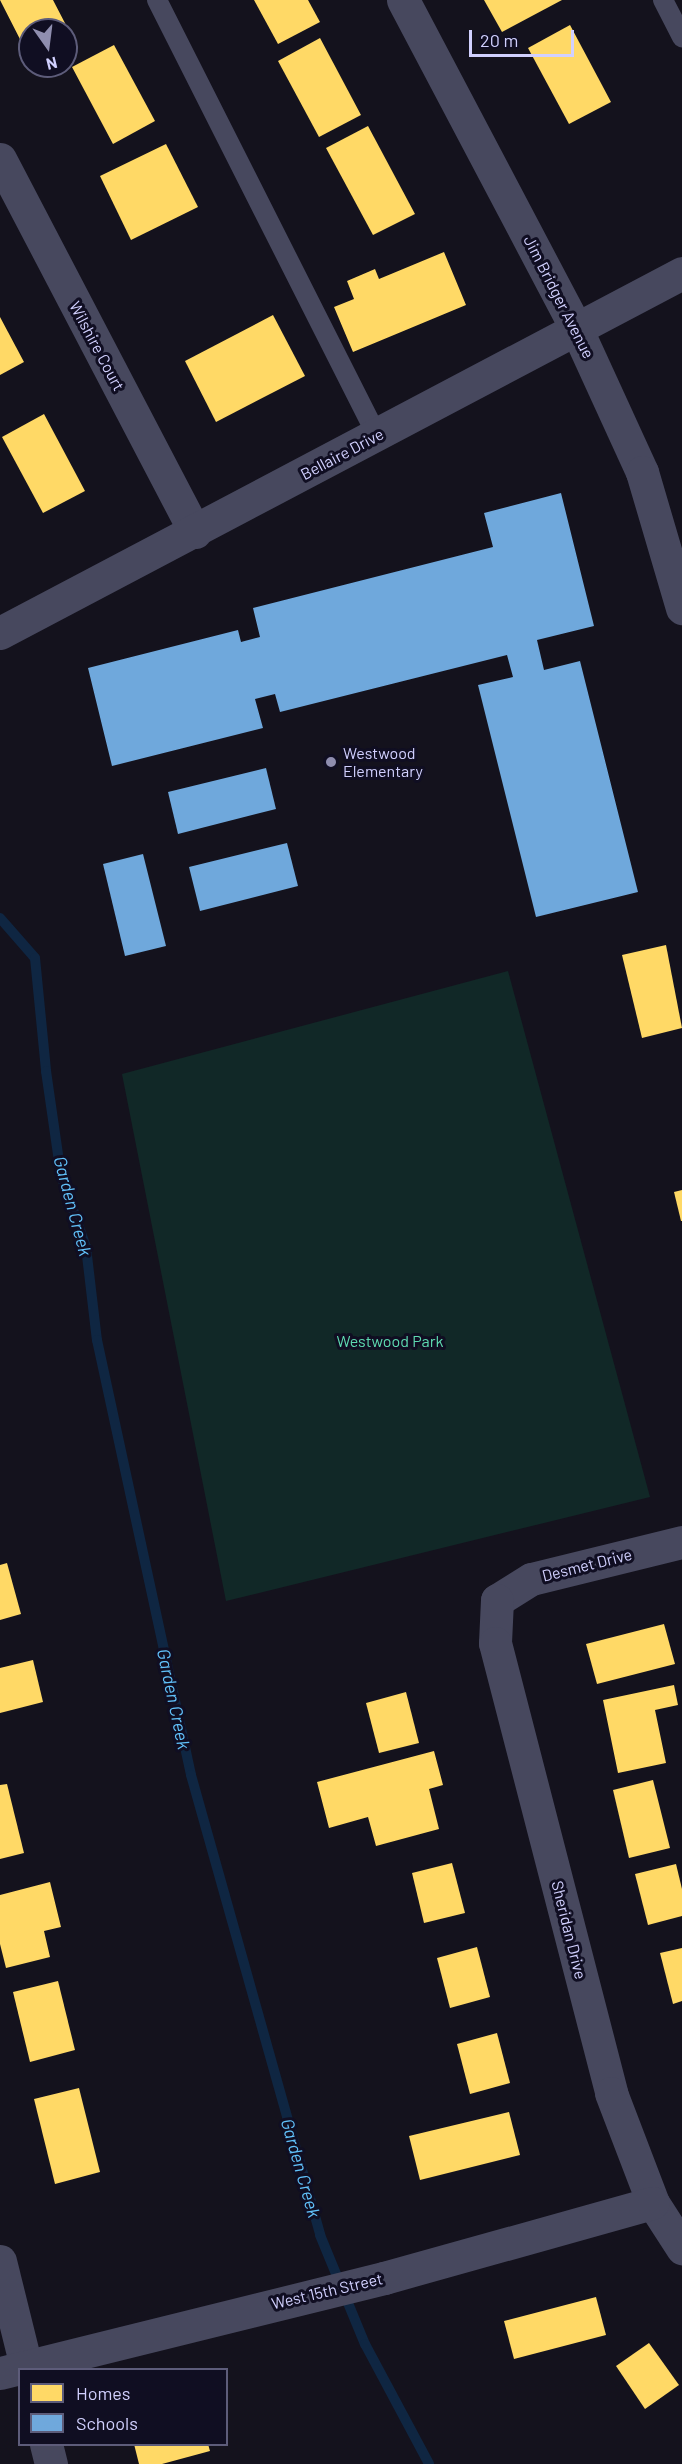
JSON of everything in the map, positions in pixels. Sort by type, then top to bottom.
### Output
[{"type":"street","name":"Jim Bridger Avenue","points":[[403,0],[578,330],[642,472],[682,608]]},
{"type":"street","name":"Wilshire Court","points":[[0,159],[195,532]]},
{"type":"street","name":"Bellaire Drive","points":[[0,633],[578,330],[682,273]]},
{"type":"street","name":"Desmet Drive","points":[[497,1600],[531,1579],[682,1542]]},
{"type":"street","name":"Sheridan Drive","points":[[497,1600],[495,1643],[611,2093],[653,2203],[682,2248]]},
{"type":"street","name":"West 15th Street","points":[[22,2368],[303,2295],[384,2278],[653,2203]]},
{"type":"street","points":[[0,2261],[18,2369]]},
{"type":"street","points":[[46,2446],[51,2464]]},
{"type":"lane","points":[[157,0],[377,435]]},
{"type":"lane","points":[[663,0],[682,37]]},
{"type":"green space","name":"Westwood Park","points":[[508,971],[650,1497],[226,1601],[122,1074]]},
{"type":"building: Homes","points":[[0,0],[53,0],[62,18],[18,18],[18,35]]},
{"type":"building: Homes","points":[[254,0],[308,0],[320,22],[278,44]]},
{"type":"building: Homes","points":[[484,0],[562,0],[502,32]]},
{"type":"building: Homes","points":[[570,25],[611,102],[569,124],[528,48]]},
{"type":"building: Homes","points":[[320,38],[361,115],[319,137],[278,61]]},
{"type":"building: Homes","points":[[114,45],[155,121],[113,144],[78,78],[78,64]]},
{"type":"building: Homes","points":[[368,126],[415,214],[373,235],[326,148]]},
{"type":"building: Homes","points":[[166,144],[198,207],[131,240],[100,176]]},
{"type":"building: Homes","points":[[444,252],[466,305],[353,352],[334,307],[354,299],[347,281],[375,269],[379,279]]},
{"type":"building: Homes","points":[[273,315],[305,376],[216,422],[185,361]]},
{"type":"building: Homes","points":[[0,317],[24,362],[0,375]]},
{"type":"building: Homes","points":[[44,414],[85,491],[43,513],[2,437]]},
{"type":"building: Homes","points":[[666,945],[682,1028],[642,1038],[622,955]]},
{"type":"building: Homes","points":[[682,1190],[682,1221],[681,1221],[674,1192]]},
{"type":"building: Homes","points":[[7,1563],[21,1614],[0,1620],[0,1565]]},
{"type":"building: Homes","points":[[664,1624],[675,1664],[597,1684],[586,1644]]},
{"type":"building: Homes","points":[[33,1660],[43,1702],[0,1713],[0,1668]]},
{"type":"building: Homes","points":[[674,1685],[678,1705],[655,1710],[666,1763],[618,1773],[603,1700]]},
{"type":"building: Homes","points":[[406,1692],[419,1743],[379,1753],[366,1703]]},
{"type":"building: Homes","points":[[434,1751],[443,1785],[429,1789],[439,1829],[376,1846],[368,1817],[329,1828],[317,1782]]},
{"type":"building: Homes","points":[[653,1780],[670,1848],[629,1858],[613,1790]]},
{"type":"building: Homes","points":[[7,1784],[24,1853],[0,1859],[0,1785]]},
{"type":"building: Homes","points":[[452,1863],[465,1913],[424,1923],[412,1873]]},
{"type":"building: Homes","points":[[676,1864],[682,1889],[682,1916],[648,1925],[635,1874]]},
{"type":"building: Homes","points":[[50,1882],[61,1927],[44,1931],[50,1957],[6,1968],[0,1944],[0,1895]]},
{"type":"building: Homes","points":[[477,1947],[490,1997],[450,2008],[437,1958]]},
{"type":"building: Homes","points":[[682,1948],[682,2001],[673,2004],[660,1953]]},
{"type":"building: Homes","points":[[58,1981],[75,2050],[30,2062],[13,1992]]},
{"type":"building: Homes","points":[[497,2033],[510,2083],[470,2094],[457,2044]]},
{"type":"building: Homes","points":[[79,2088],[100,2172],[55,2184],[34,2099]]},
{"type":"building: Homes","points":[[509,2112],[520,2155],[420,2180],[409,2136]]},
{"type":"building: Homes","points":[[596,2297],[606,2335],[514,2359],[504,2321]]},
{"type":"building: Homes","points":[[649,2343],[679,2385],[645,2409],[616,2366]]},
{"type":"building: Homes","points":[[134,2446],[209,2446],[210,2451],[162,2464],[139,2464]]},
{"type":"building: Schools","points":[[561,493],[594,626],[537,640],[544,670],[580,661],[638,892],[536,917],[478,685],[513,677],[507,655],[280,712],[275,694],[255,699],[263,728],[112,766],[88,668],[238,630],[241,642],[260,637],[253,608],[493,547],[484,513]]},
{"type":"building: Schools","points":[[266,768],[276,809],[178,834],[168,792]]},
{"type":"building: Schools","points":[[287,843],[298,886],[200,911],[189,867]]},
{"type":"building: Schools","points":[[143,854],[166,946],[125,956],[103,864]]},
{"type":"waterway","name":"Garden Creek","points":[[0,918],[35,958],[46,1071],[61,1175],[86,1247],[97,1340],[191,1775],[320,2235],[365,2344],[429,2464]]},
{"type":"place","name":"Westwood Elementary","points":[[331,762]]}]
